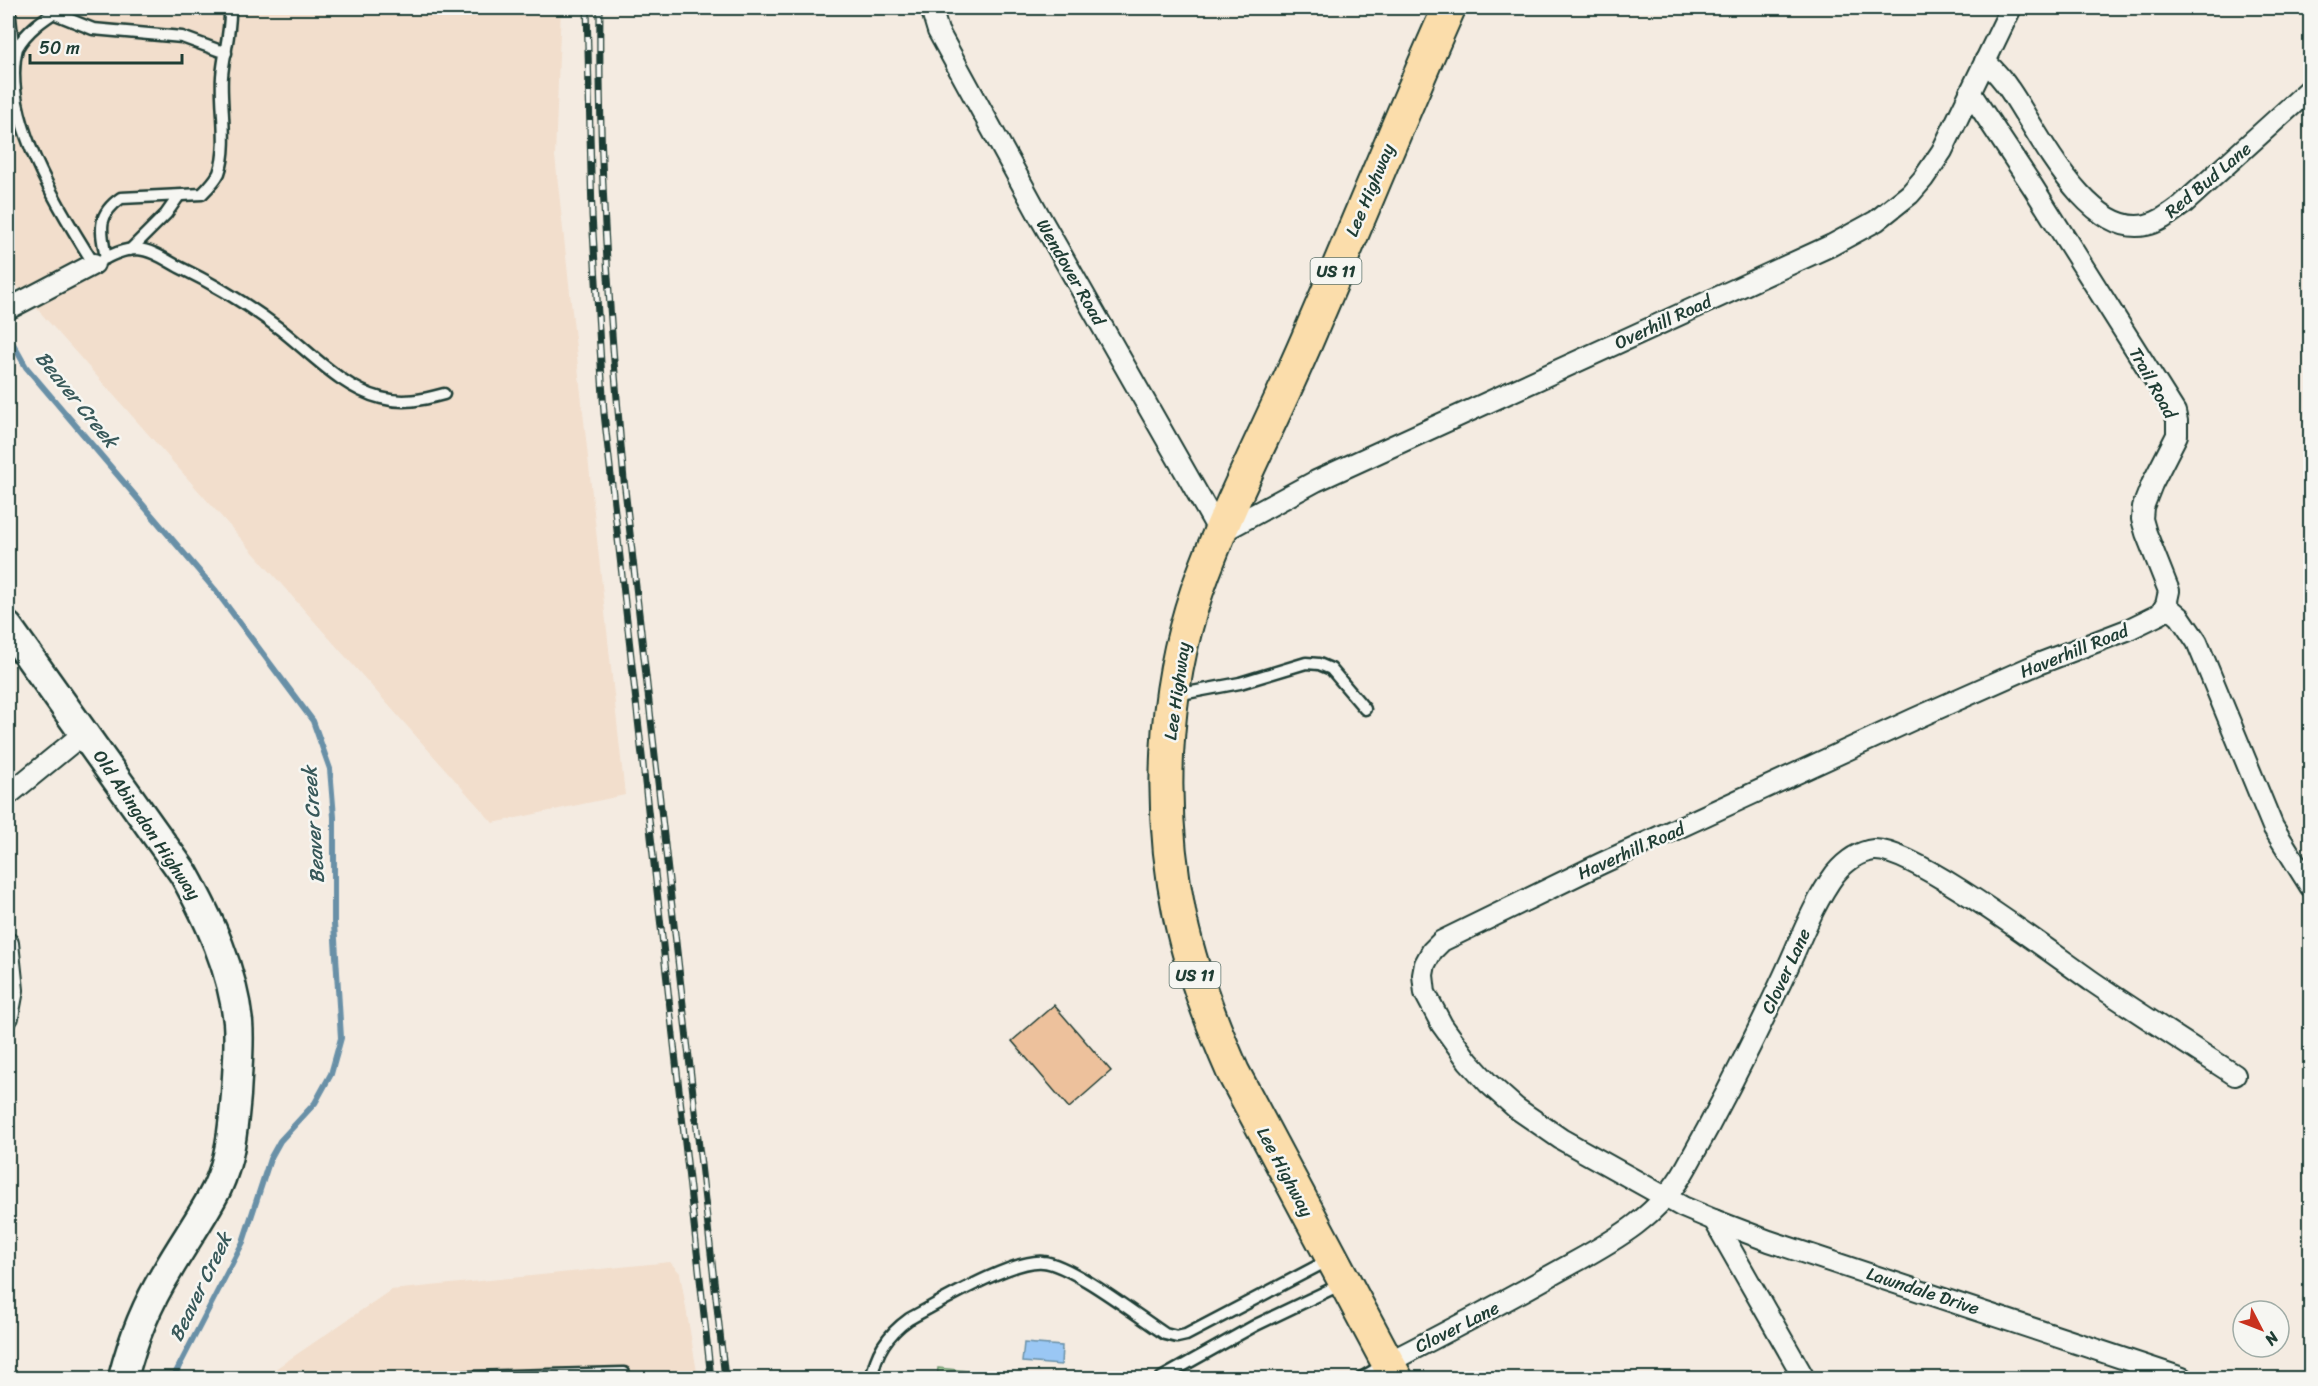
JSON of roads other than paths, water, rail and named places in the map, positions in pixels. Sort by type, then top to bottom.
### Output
[{"type":"main road","name":"Lee Highway","points":[[1382,1373],[1337,1271],[1233,1072],[1214,1029],[1195,974],[1180,918],[1173,874],[1168,819],[1168,747],[1173,696],[1182,645],[1197,592],[1220,533],[1313,327],[1449,8]]},
{"type":"street","name":"Wendover Road","points":[[931,8],[938,31],[1041,219],[1220,533]]},
{"type":"street","name":"Overhill Road","points":[[1220,533],[1316,481],[1832,245],[1876,221],[1910,194],[1942,151],[2011,8]]},
{"type":"street","name":"Red Bud Lane","points":[[1985,62],[2009,88],[2054,158],[2082,196],[2104,215],[2128,225],[2145,225],[2160,220],[2182,205],[2310,89]]},
{"type":"street","name":"Trail Road","points":[[1971,92],[2034,187],[2175,412],[2177,435],[2152,484],[2143,507],[2142,519],[2169,591],[2166,605]]},
{"type":"street","points":[[12,307],[100,261]]},
{"type":"street","points":[[2166,605],[2180,617],[2197,642],[2273,827],[2310,886]]},
{"type":"street","name":"Haverhill Road","points":[[1666,1197],[1561,1139],[1516,1108],[1488,1083],[1468,1061],[1442,1025],[1425,993],[1423,975],[1425,964],[1432,951],[1442,941],[1600,864],[1924,714],[2038,664],[2127,630],[2160,614],[2166,605]]},
{"type":"street","name":"Old Abingdon Highway","points":[[8,627],[184,874],[204,910],[224,961],[232,987],[238,1024],[233,1130],[228,1159],[217,1187],[166,1272],[142,1322],[123,1378]]},
{"type":"street","points":[[8,795],[84,733]]},
{"type":"street","name":"Clover Lane","points":[[1382,1373],[1630,1231],[1666,1197],[1685,1170],[1749,1048],[1822,896],[1846,861],[1860,854],[1874,850],[1890,852],[1922,867],[1960,890],[2235,1075]]},
{"type":"street","points":[[8,944],[13,990],[8,1017]]},
{"type":"street","name":"Lawndale Drive","points":[[1666,1197],[1714,1220],[1769,1241],[2182,1378]]},
{"type":"street","points":[[1714,1220],[1803,1378]]},
{"type":"lane","points":[[9,8],[14,55],[8,80],[9,103],[20,138],[35,171],[100,261]]},
{"type":"lane","points":[[100,261],[100,226],[111,205],[121,198],[178,197],[202,194],[219,172],[222,153],[222,76],[231,22],[230,8]]},
{"type":"lane","points":[[14,55],[30,31],[57,10],[93,29],[182,37],[226,53]]},
{"type":"lane","points":[[130,250],[166,214],[178,197]]},
{"type":"lane","points":[[100,261],[123,250],[150,252],[200,277],[247,305],[360,390],[380,398],[418,401],[444,394]]},
{"type":"lane","points":[[1173,696],[1240,683],[1306,663],[1319,664],[1331,669],[1365,709]]},
{"type":"lane","points":[[872,1378],[873,1367],[882,1346],[893,1330],[909,1319],[1013,1266],[1046,1262],[1065,1268],[1166,1334],[1177,1337],[1337,1271]]},
{"type":"lane","points":[[1161,1378],[1256,1326],[1337,1271]]},
{"type":"lane","points":[[430,1378],[624,1373]]},
{"type":"water","points":[[1024,1343],[1062,1346],[1061,1365],[1022,1362]]},
{"type":"waterway","name":"Beaver Creek","points":[[8,335],[26,367],[216,591],[313,721],[330,769],[334,817],[334,923],[341,1038],[331,1074],[315,1103],[280,1141],[270,1159],[243,1242],[173,1378]]},
{"type":"railway","points":[[587,8],[592,215],[604,413],[711,1378]]},
{"type":"railway","points":[[600,8],[601,126],[606,244],[624,480],[725,1378]]}]
